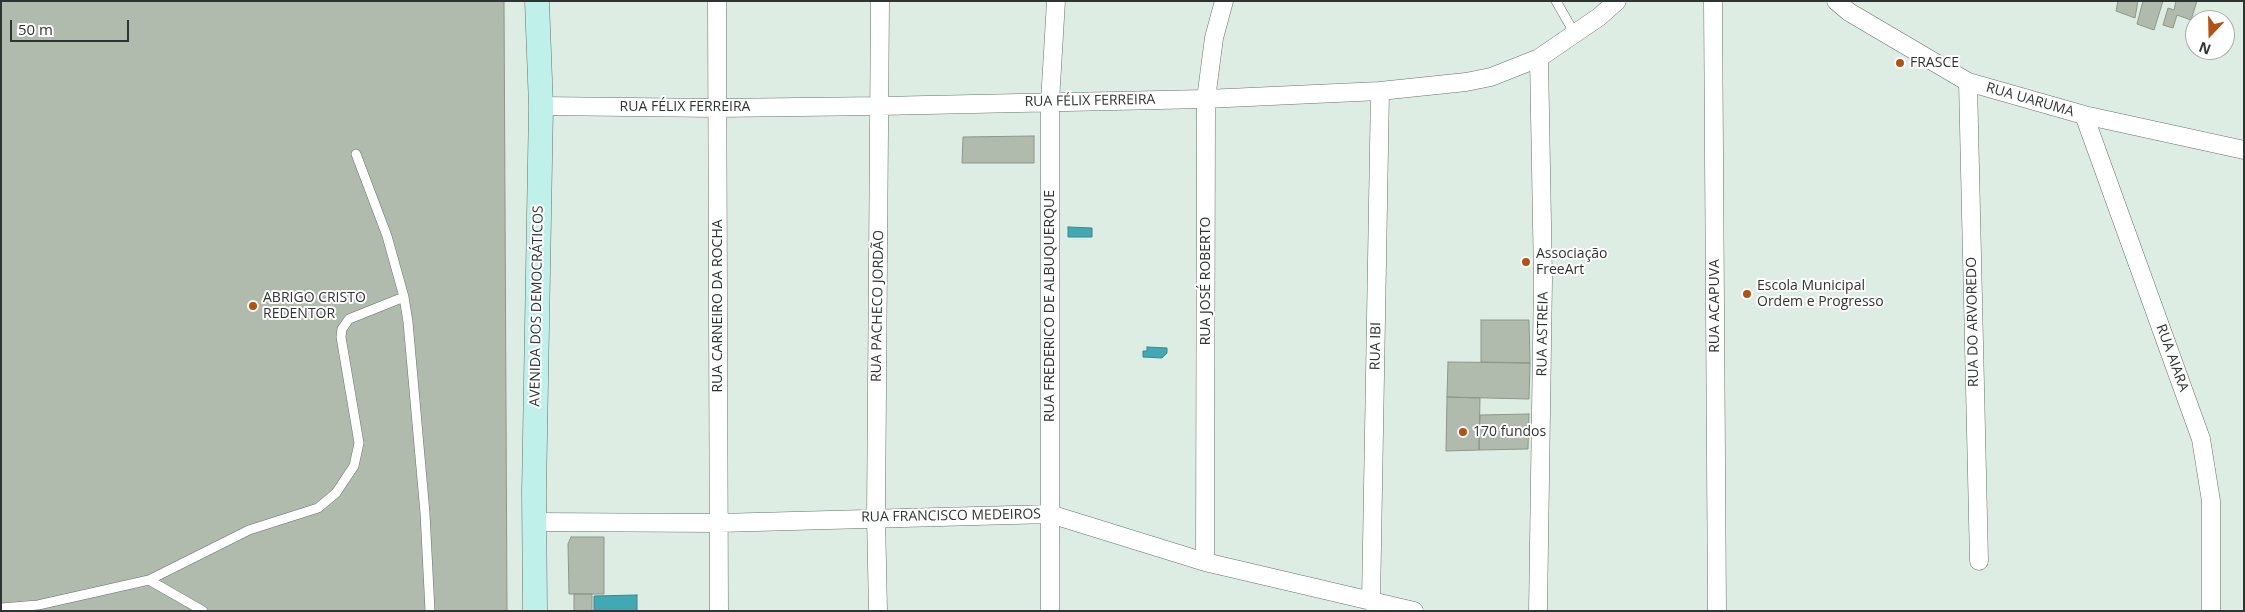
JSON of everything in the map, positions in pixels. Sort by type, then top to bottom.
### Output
[{"type":"street","name":"AVENIDA DOS DEMOCRÁTICOS","points":[[535,611],[534,522],[540,106],[537,1]]},
{"type":"street","name":"RUA CARNEIRO DA ROCHA","points":[[717,1],[719,611]]},
{"type":"street","name":"RUA PACHECO JORDÃO","points":[[878,611],[876,518],[880,1]]},
{"type":"street","name":"RUA FREDERICO DE ALBUQUERQUE","points":[[1050,611],[1050,102],[1056,1]]},
{"type":"street","name":"RUA JOSÉ ROBERTO","points":[[1206,562],[1206,99],[1214,38],[1224,1]]},
{"type":"street","name":"RUA FÉLIX FERREIRA","points":[[540,106],[717,108],[880,106],[1206,99],[1380,91],[1466,82],[1491,76],[1539,58],[1575,34],[1617,1]]},
{"type":"street","name":"RUA ACAPUVA","points":[[1713,1],[1717,611]]},
{"type":"street","name":"RUA UARUMA","points":[[1836,1],[1849,12],[1968,82],[2084,115],[2244,150]]},
{"type":"street","name":"RUA ASTREIA","points":[[1538,611],[1544,280],[1539,58]]},
{"type":"street","name":"RUA DO ARVOREDO","points":[[1968,82],[1979,561]]},
{"type":"street","name":"RUA IBI","points":[[1371,602],[1380,91]]},
{"type":"street","name":"RUA AIARA","points":[[2084,115],[2201,439],[2211,502],[2212,611]]},
{"type":"street","name":"RUA FRANCISCO MEDEIROS","points":[[534,522],[719,523],[1050,514],[1206,562],[1414,611]]},
{"type":"lane","points":[[1556,1],[1575,34]]},
{"type":"lane","points":[[356,154],[387,236],[404,297],[408,322],[424,503],[430,611]]},
{"type":"lane","points":[[1,608],[38,605],[149,580],[249,530],[318,508],[336,493],[354,466],[360,443],[341,337],[342,330],[349,319],[404,297]]},
{"type":"lane","points":[[149,580],[203,611]]},
{"type":"water","points":[[1068,227],[1092,228],[1092,237],[1068,237]]},
{"type":"water","points":[[1147,347],[1167,348],[1167,353],[1162,358],[1143,357],[1143,351],[1147,351]]},
{"type":"water","points":[[637,595],[637,611],[594,611],[594,596]]},
{"type":"building","name":"ABRIGO CRISTO REDENTOR","points":[[1,1],[504,1],[507,611],[1,611]]},
{"type":"building","points":[[2118,1],[2138,1],[2135,18],[2116,11]]},
{"type":"building","points":[[2143,1],[2163,1],[2154,30],[2137,24]]},
{"type":"building","points":[[2176,1],[2197,1],[2194,10],[2185,10],[2185,18],[2177,15],[2173,28],[2163,25],[2168,8],[2174,10]]},
{"type":"building","points":[[1034,136],[1034,163],[962,163],[963,137]]},
{"type":"building","points":[[1481,320],[1529,320],[1530,363],[1481,362]]},
{"type":"building","points":[[1448,362],[1530,363],[1529,399],[1447,397]]},
{"type":"building","name":"170 fundos","points":[[1447,397],[1480,398],[1479,450],[1446,451]]},
{"type":"building","points":[[1529,414],[1528,449],[1479,450],[1480,415]]},
{"type":"building","points":[[571,537],[604,537],[604,594],[569,594],[568,544]]},
{"type":"building","points":[[574,594],[592,594],[592,611],[574,611]]},
{"type":"place","name":"FRASCE","points":[[1900,63]]},
{"type":"place","name":"Associação FreeArt","points":[[1526,262]]},
{"type":"place","name":"Escola Municipal Ordem e Progresso","points":[[1747,294]]},
{"type":"place","name":"ABRIGO CRISTO REDENTOR","points":[[253,306]]},
{"type":"place","name":"170 fundos","points":[[1463,432]]}]
